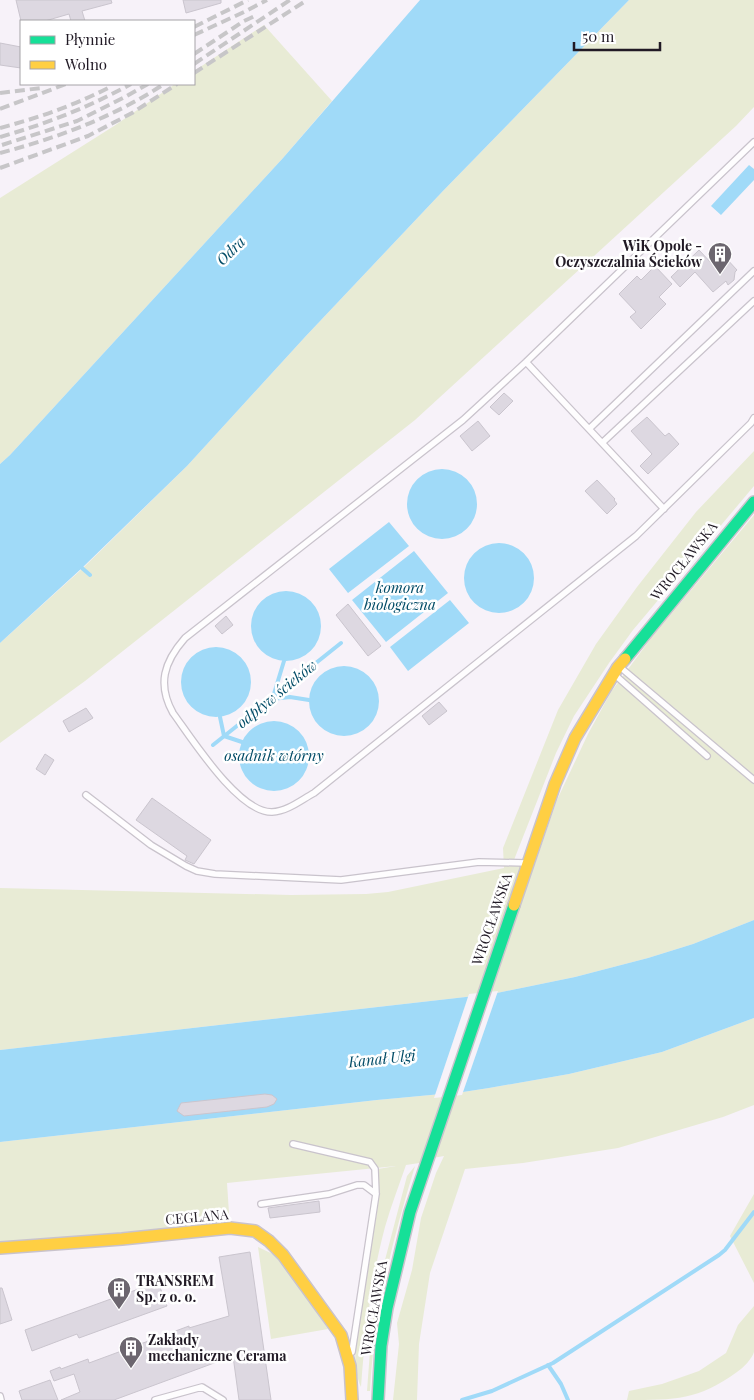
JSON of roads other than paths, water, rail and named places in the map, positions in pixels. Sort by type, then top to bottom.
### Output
[{"type":"main road","name":"WROCŁAWSKA","points":[[378,1400],[387,1308],[408,1220],[555,784],[575,738],[616,670],[754,502]]},
{"type":"main road","name":"CEGLANA","points":[[0,1248],[122,1239],[230,1228],[256,1231],[283,1255],[340,1335],[347,1348],[351,1368],[352,1400]]},
{"type":"lane","points":[[753,420],[636,536],[314,792],[294,805],[272,812],[250,805],[232,790],[173,714],[163,685],[164,676],[170,658],[185,638],[463,420],[526,362],[754,142]]},
{"type":"lane","points":[[589,429],[754,271]]},
{"type":"lane","points":[[602,443],[754,301]]},
{"type":"lane","points":[[526,362],[664,509]]},
{"type":"lane","points":[[616,670],[707,756]]},
{"type":"lane","points":[[616,670],[754,780]]},
{"type":"lane","points":[[86,795],[151,845],[186,866],[206,872],[342,880],[479,862],[527,863]]},
{"type":"lane","points":[[293,1144],[370,1162],[374,1168],[376,1194],[355,1328],[351,1368]]},
{"type":"lane","points":[[261,1204],[329,1194],[357,1185],[364,1185],[376,1194]]},
{"type":"lane","points":[[155,1400],[202,1387],[223,1400]]},
{"type":"lane","points":[[0,1396],[1,1400]]},
{"type":"water","name":"Odra","points":[[420,0],[629,0],[442,192],[305,337],[187,466],[82,568],[0,643],[0,464],[283,158]]},
{"type":"water","points":[[749,165],[754,169],[754,180],[721,215],[711,206]]},
{"type":"water","points":[[442,469],[455,472],[467,479],[474,491],[477,504],[474,517],[467,529],[455,536],[442,539],[429,536],[417,529],[410,517],[407,504],[410,491],[417,479],[429,472]]},
{"type":"water","name":"komora biologiczna","points":[[389,522],[409,546],[348,593],[329,569]]},
{"type":"water","points":[[499,543],[512,546],[524,553],[531,565],[534,578],[531,591],[524,603],[512,610],[499,613],[486,610],[474,603],[467,591],[464,578],[467,565],[474,553],[486,546]]},
{"type":"water","name":"komora biologiczna","points":[[414,551],[448,593],[386,642],[352,600]]},
{"type":"water","points":[[286,591],[299,594],[311,601],[318,613],[321,626],[318,639],[311,651],[299,658],[286,661],[273,658],[261,651],[254,639],[251,626],[254,613],[261,601],[273,594]]},
{"type":"water","name":"komora biologiczna","points":[[450,600],[469,623],[408,671],[390,647]]},
{"type":"water","name":"osadnik wtórny","points":[[216,647],[229,650],[241,657],[248,669],[251,682],[248,695],[241,707],[229,714],[216,717],[203,714],[191,707],[184,695],[181,682],[184,669],[191,657],[203,650]]},
{"type":"water","name":"osadnik wtórny","points":[[344,666],[357,669],[369,676],[376,688],[379,701],[376,714],[369,726],[357,733],[344,736],[331,733],[319,726],[312,714],[309,701],[312,688],[319,676],[331,669]]},
{"type":"water","name":"osadnik wtórny","points":[[274,721],[287,724],[299,731],[306,743],[309,756],[306,769],[299,781],[287,788],[274,791],[261,788],[249,781],[242,769],[239,756],[242,743],[249,731],[261,724]]},
{"type":"water","name":"Kanał Ulgi","points":[[754,920],[754,1018],[662,1052],[569,1074],[463,1092],[0,1142],[0,1050],[492,994],[575,977],[648,958],[693,944]]},
{"type":"waterway","name":"odpływ ścieków","points":[[82,568],[90,575]]},
{"type":"waterway","name":"odpływ ścieków","points":[[213,745],[341,643]]},
{"type":"waterway","points":[[273,697],[284,661]]},
{"type":"waterway","points":[[272,699],[290,697],[309,700]]},
{"type":"waterway","name":"odpływ ścieków","points":[[220,717],[224,736],[242,742]]},
{"type":"waterway","points":[[462,1400],[492,1391],[553,1363],[719,1255],[754,1212]]},
{"type":"waterway","points":[[548,1365],[561,1384],[568,1400]]},
{"type":"railway","points":[[195,26],[248,0]]},
{"type":"railway","points":[[195,35],[267,0]]},
{"type":"railway","points":[[195,63],[290,0]]},
{"type":"railway","points":[[195,72],[307,0]]},
{"type":"railway","points":[[195,53],[244,21],[257,15]]},
{"type":"railway","points":[[0,109],[63,85]]},
{"type":"railway","points":[[0,137],[67,114],[129,85]]},
{"type":"railway","points":[[2,145],[77,121],[146,85]]},
{"type":"railway","points":[[0,153],[43,141],[85,125],[125,107],[162,85]]},
{"type":"railway","points":[[0,168],[88,136],[132,113],[175,85]]},
{"type":"railway","points":[[0,128],[83,100],[110,87]]},
{"type":"railway","points":[[0,93],[41,88]]},
{"type":"place","name":"WiK Opole - Oczyszczalnia Ścieków","points":[[720,275]]},
{"type":"place","name":"TRANSREM Sp. z o. o.","points":[[119,1310]]},
{"type":"place","name":"Zakłady mechaniczne Cerama","points":[[131,1369]]}]
